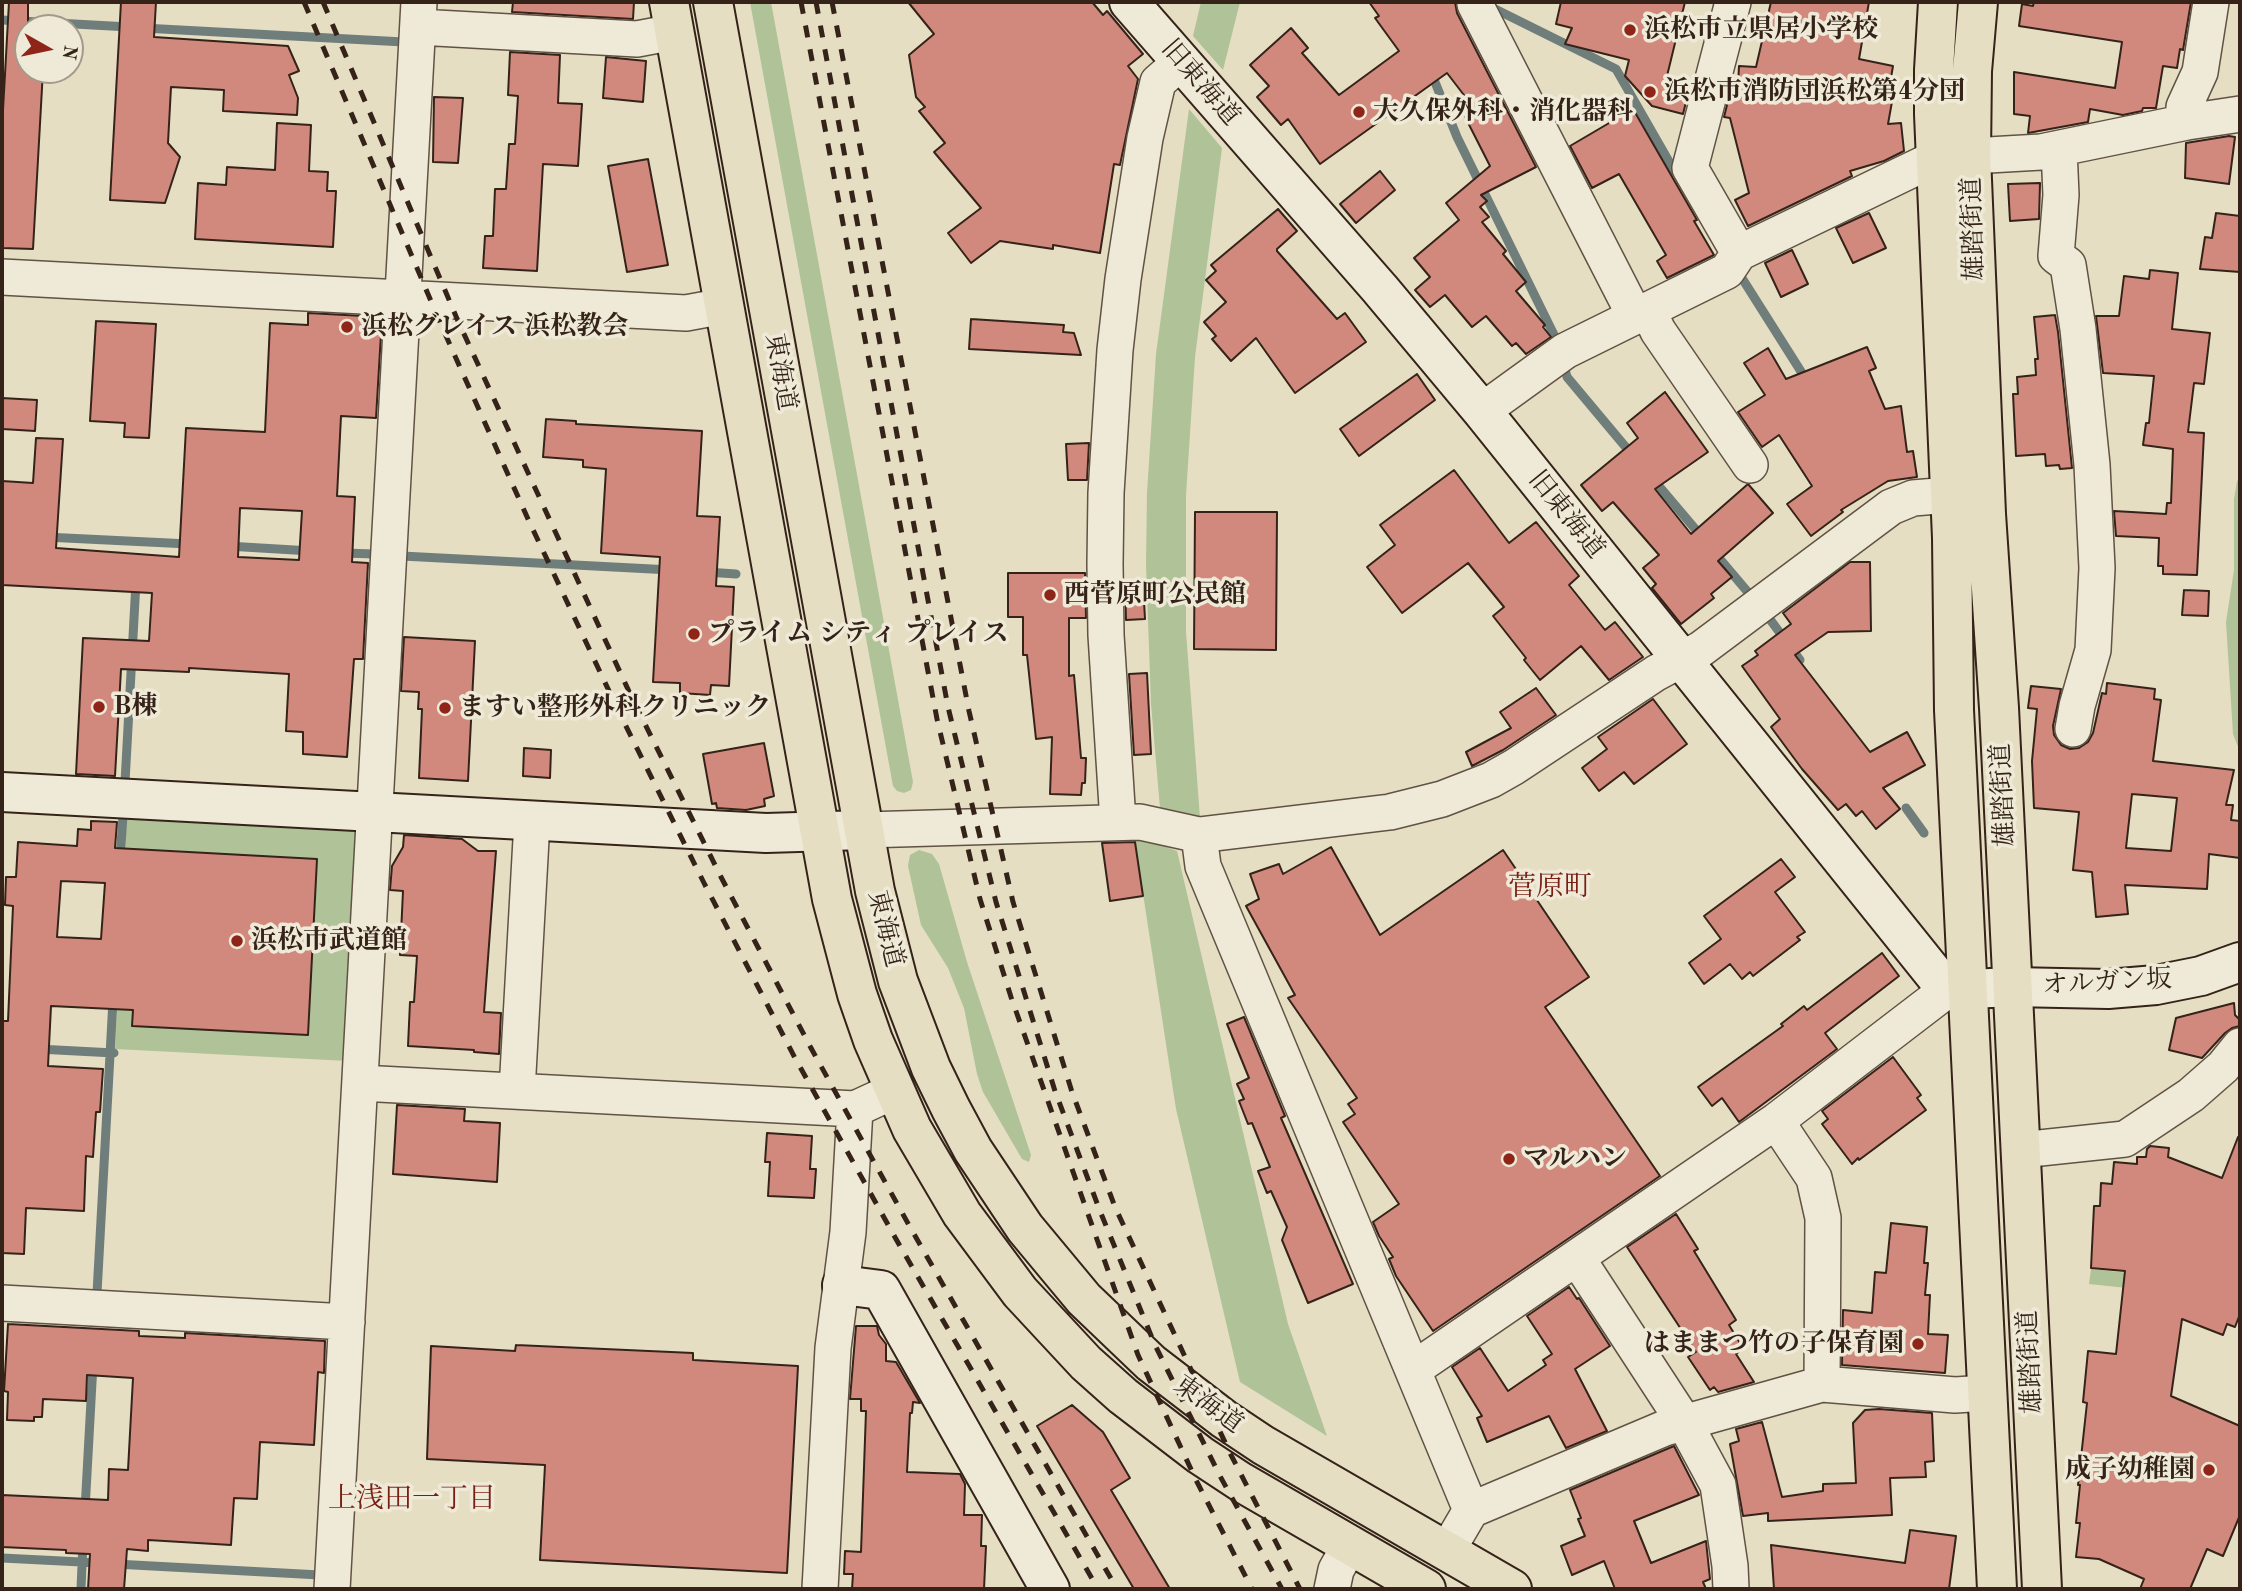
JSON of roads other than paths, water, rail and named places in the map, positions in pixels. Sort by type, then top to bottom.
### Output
[{"type":"main road","name":"東海道","points":[[713,2],[885,936],[898,981],[931,1068],[979,1160],[1024,1228],[1053,1264],[1116,1332],[1151,1363],[1224,1419],[1512,1589]]},
{"type":"main road","name":"雄踏街道","points":[[1938,2],[1934,71],[1954,157],[1987,525],[1999,708],[2042,1589]]},
{"type":"main road","name":"雄踏街道","points":[[1978,2],[1972,71],[1954,157],[1950,495],[1957,990],[1987,1393],[1997,1589]]},
{"type":"main road","name":"東海道","points":[[671,17],[832,900],[850,970],[873,1040],[894,1091],[936,1172],[990,1254],[1020,1292],[1086,1363],[1123,1396],[1200,1455],[1426,1589]]},
{"type":"street","name":"旧東海道","points":[[1129,2],[1380,289],[1957,990]]},
{"type":"street","points":[[1732,2],[1690,168],[1739,253]]},
{"type":"street","points":[[2187,122],[2184,107],[2200,72],[2211,2]]},
{"type":"street","points":[[1475,4],[1642,313],[1658,331],[1750,465]]},
{"type":"street","points":[[332,1589],[418,14],[637,39],[671,17]]},
{"type":"street","points":[[1118,822],[1107,659],[1105,564],[1106,493],[1115,350],[1145,138],[1158,82],[1181,62]]},
{"type":"street","points":[[1482,411],[1565,351],[1727,271],[1739,253],[1954,157],[2059,149],[2187,122],[2240,114]]},
{"type":"street","points":[[2059,149],[2061,195],[2056,256],[2068,265],[2078,329],[2090,431],[2096,534],[2095,636],[2073,729]]},
{"type":"street","points":[[2,277],[686,313],[724,306]]},
{"type":"street","points":[[2,792],[766,834],[1140,822],[1199,835],[1390,812],[1454,795],[1514,767],[1656,673],[1701,649],[1891,507],[1913,498],[1950,495]]},
{"type":"street","points":[[517,1091],[532,821]]},
{"type":"street","points":[[1199,835],[1203,866],[1471,1510]]},
{"type":"street","name":"オルガン坂","points":[[2012,987],[2108,989],[2156,985],[2201,976],[2240,962]]},
{"type":"street","points":[[1412,1367],[1424,1363],[1776,1121],[1957,990],[2012,987]]},
{"type":"street","points":[[2021,1150],[2125,1139],[2199,1088],[2223,1067],[2240,1046]]},
{"type":"street","points":[[360,1083],[855,1110],[894,1091]]},
{"type":"street","points":[[820,1589],[833,1348],[848,1232],[855,1110]]},
{"type":"street","points":[[1776,1121],[1814,1178],[1822,1218],[1822,1384]]},
{"type":"street","points":[[1577,1258],[1685,1422],[1718,1485],[1731,1589]]},
{"type":"street","points":[[842,1285],[881,1290],[1050,1589]]},
{"type":"street","points":[[2,1303],[346,1322]]},
{"type":"street","points":[[1447,1551],[1471,1510],[1685,1422],[1822,1384],[1955,1395],[1987,1393]]},
{"type":"street","points":[[1332,1589],[1336,1570],[1350,1545]]},
{"type":"waterway","points":[[1489,6],[1616,69],[1675,172]]},
{"type":"waterway","points":[[2,20],[129,27]]},
{"type":"waterway","points":[[143,28],[404,42]]},
{"type":"waterway","points":[[1431,72],[1457,137],[1558,343]]},
{"type":"waterway","points":[[1740,275],[1807,381]]},
{"type":"waterway","points":[[1564,365],[1567,377],[1634,457]]},
{"type":"waterway","points":[[1652,478],[1702,537]]},
{"type":"waterway","points":[[45,537],[189,544]]},
{"type":"waterway","points":[[227,546],[311,551]]},
{"type":"waterway","points":[[1713,551],[1752,597]]},
{"type":"waterway","points":[[342,553],[376,554]]},
{"type":"waterway","points":[[402,556],[671,570]]},
{"type":"waterway","points":[[706,572],[736,574]]},
{"type":"waterway","points":[[125,782],[136,582]]},
{"type":"waterway","points":[[1766,614],[1800,660]]},
{"type":"waterway","points":[[1906,808],[1924,833]]},
{"type":"waterway","points":[[120,860],[123,816]]},
{"type":"waterway","points":[[97,1293],[113,1000]]},
{"type":"waterway","points":[[38,1049],[114,1053]]},
{"type":"waterway","points":[[85,1510],[93,1364]]},
{"type":"waterway","points":[[81,1589],[83,1542]]},
{"type":"waterway","points":[[2,1558],[101,1563]]},
{"type":"waterway","points":[[115,1564],[320,1575]]},
{"type":"railway","points":[[304,2],[442,327],[528,519],[617,708],[704,883],[795,1058],[896,1239],[1098,1589]]},
{"type":"railway","points":[[323,2],[458,321],[632,698],[721,877],[910,1227],[1117,1589]]},
{"type":"railway","points":[[801,2],[937,719],[980,899],[1011,997],[1138,1355],[1196,1480],[1252,1589]]},
{"type":"railway","points":[[816,2],[948,707],[996,902],[1055,1091],[1155,1345],[1220,1476],[1282,1589]]},
{"type":"railway","points":[[832,2],[969,711],[1013,902],[1072,1092],[1115,1207],[1230,1453],[1300,1589]]},
{"type":"place","name":"浜松市立県居小学校","points":[[1630,30]]},
{"type":"place","name":"浜松市消防団浜松第4分団","points":[[1650,92]]},
{"type":"place","name":"大久保外科・消化器科","points":[[1359,112]]},
{"type":"place","name":"浜松グレイス 浜松教会","points":[[347,327]]},
{"type":"place","name":"西菅原町公民館","points":[[1050,595]]},
{"type":"place","name":"プライム シティ プレイス","points":[[694,634]]},
{"type":"place","name":"B棟","points":[[99,707]]},
{"type":"place","name":"ますい整形外科クリニック","points":[[445,708]]},
{"type":"place","name":"浜松市武道館","points":[[237,941]]},
{"type":"place","name":"マルハン","points":[[1509,1159]]},
{"type":"place","name":"はままつ竹の子保育園","points":[[1918,1344]]},
{"type":"place","name":"成子幼稚園","points":[[2209,1470]]},
{"type":"district","name":"菅原町","points":[[1550,888]]},
{"type":"district","name":"上浅田一丁目","points":[[412,1500]]}]
